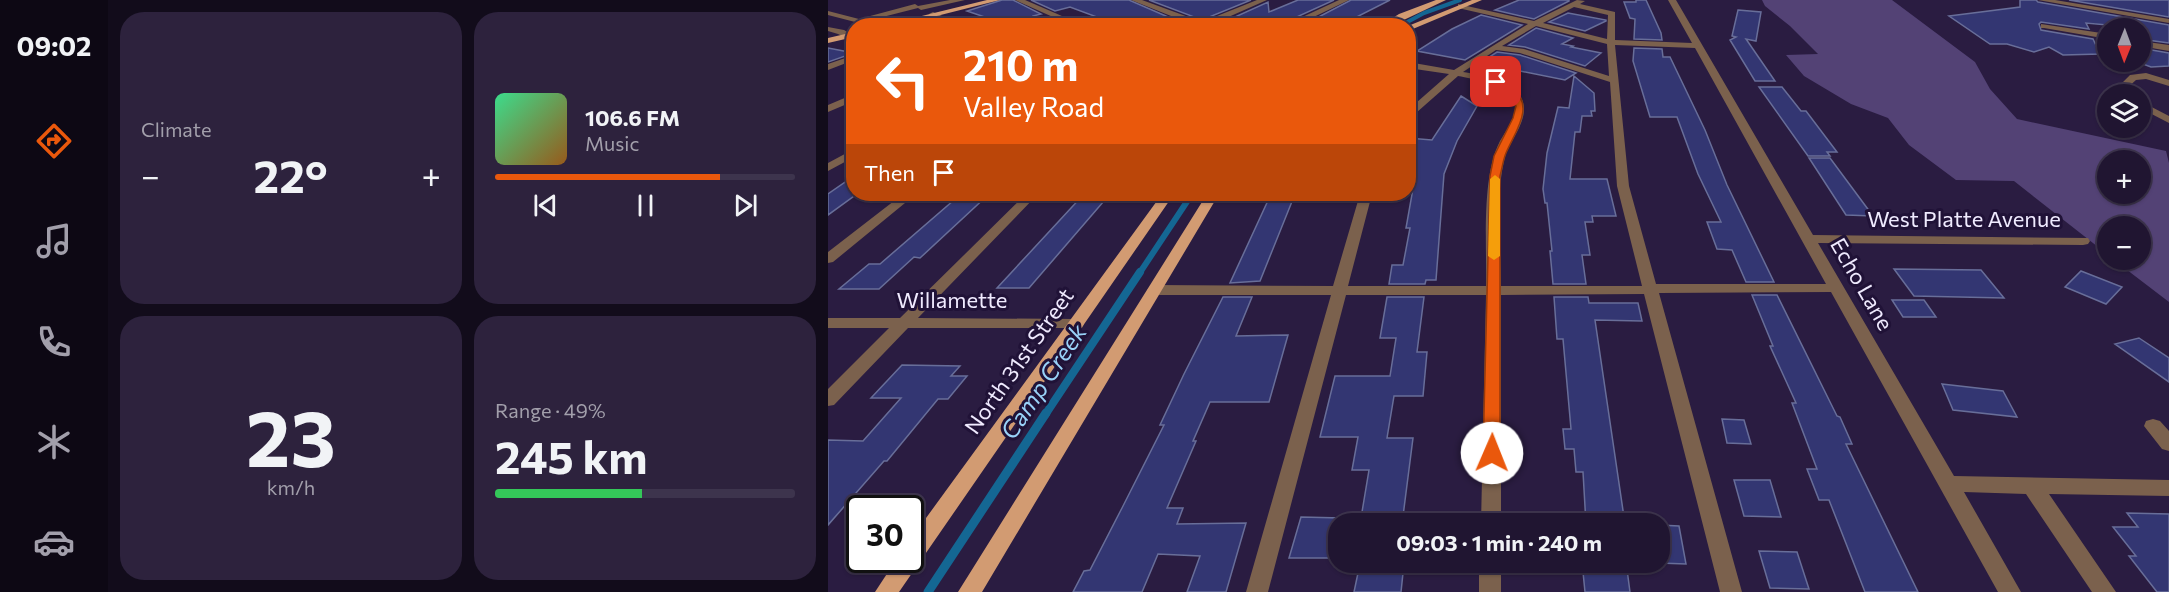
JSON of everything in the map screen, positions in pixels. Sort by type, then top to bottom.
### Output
[{"type":"main road","points":[[917,18],[996,0]]},
{"type":"main road","points":[[1398,18],[1443,0]]},
{"type":"main road","points":[[1416,26],[1478,0]]},
{"type":"main road","points":[[828,41],[846,38]]},
{"type":"main road","name":"North 31st Street","points":[[924,539],[1163,201]]},
{"type":"main road","points":[[969,592],[1209,201]]},
{"type":"main road","name":"North 31st Street","points":[[886,592],[900,573]]},
{"type":"street","points":[[840,16],[905,0]]},
{"type":"street","points":[[873,18],[961,0]]},
{"type":"street","points":[[1019,0],[1062,18]]},
{"type":"street","points":[[1135,0],[1183,18]]},
{"type":"street","points":[[1305,18],[1345,0]]},
{"type":"street","name":"Echo Lane","points":[[1672,0],[2010,592]]},
{"type":"street","points":[[2042,0],[2169,21]]},
{"type":"street","points":[[1217,18],[1256,1]]},
{"type":"street","points":[[1416,109],[1456,74],[1533,24],[1578,3],[1612,14],[1611,42],[1623,186],[1731,592]]},
{"type":"street","points":[[1461,6],[1611,42],[1699,46]]},
{"type":"street","points":[[933,14],[941,18]]},
{"type":"street","points":[[828,15],[848,18]]},
{"type":"street","points":[[2044,26],[2097,35]]},
{"type":"street","points":[[828,28],[846,35]]},
{"type":"street","points":[[2151,45],[2169,48]]},
{"type":"street","points":[[1495,47],[1521,51],[1615,81]]},
{"type":"street","points":[[828,68],[846,60]]},
{"type":"street","points":[[1416,66],[1482,79],[1506,88],[1514,93],[1520,106],[1517,118],[1499,156],[1495,176],[1491,513]]},
{"type":"street","points":[[2126,84],[2133,77],[2146,76],[2169,82]]},
{"type":"street","points":[[828,109],[846,101]]},
{"type":"street","points":[[2151,110],[2169,120]]},
{"type":"street","points":[[828,168],[846,157]]},
{"type":"street","points":[[828,259],[901,201]]},
{"type":"street","points":[[828,400],[1025,201]]},
{"type":"street","points":[[1257,592],[1364,201]]},
{"type":"street","name":"West Platte Avenue","points":[[1808,239],[2083,241]]},
{"type":"street","points":[[1154,290],[1836,288]]},
{"type":"street","name":"Willamette","points":[[828,323],[1076,324]]},
{"type":"street","points":[[2153,426],[2169,444]]},
{"type":"street","points":[[1948,484],[2169,488]]},
{"type":"street","points":[[2031,485],[2105,592]]},
{"type":"street","points":[[1490,573],[1490,592]]},
{"type":"shaded area","points":[[1762,0],[1892,0],[1975,62],[1990,89],[2017,119],[2166,151],[2169,163],[2169,302],[2127,270],[2151,270],[2151,216],[2097,216],[2097,246],[2014,181],[1956,180],[1909,145],[1888,118],[1851,104],[1804,76],[1786,55],[1818,54],[1790,26],[1765,6]]},
{"type":"building","points":[[1002,0],[1013,0],[1041,14],[1033,16],[1034,18],[988,18],[967,11]]},
{"type":"building","points":[[1031,0],[1129,0],[1171,18],[1100,18],[1070,7],[1055,11]]},
{"type":"building","points":[[1149,0],[1251,0],[1207,18],[1197,18]]},
{"type":"building","points":[[1298,0],[1334,0],[1295,18],[1233,18],[1268,2],[1269,12]]},
{"type":"building","points":[[1351,0],[1390,0],[1355,18],[1317,18]]},
{"type":"building","points":[[1519,0],[1569,1],[1534,19],[1495,10]]},
{"type":"building","points":[[1636,0],[1646,0],[1662,40],[1634,39],[1635,19],[1630,18],[1624,2],[1636,2]]},
{"type":"building","points":[[2020,0],[2036,0],[2129,18],[2097,18],[2097,24],[2086,23],[2089,29],[2041,22],[2039,24],[2041,30],[2093,39],[2097,48],[2097,54],[2063,55],[2049,47],[2034,52],[2007,44],[1990,44],[1949,16],[2020,7]]},
{"type":"building","points":[[2069,0],[2169,0],[2169,17]]},
{"type":"building","points":[[1738,10],[1761,12],[1756,41],[1746,39],[1775,81],[1755,81],[1730,40],[1736,37],[1732,36]]},
{"type":"building","points":[[1568,13],[1606,21],[1585,31],[1549,22]]},
{"type":"building","points":[[1481,15],[1522,25],[1465,60],[1417,51],[1452,29]]},
{"type":"building","points":[[2151,22],[2169,25],[2169,43],[2151,41]]},
{"type":"building","points":[[1536,28],[1573,38],[1562,44],[1601,53],[1585,66],[1525,47],[1509,45]]},
{"type":"building","points":[[828,48],[846,51],[846,56],[828,62]]},
{"type":"building","points":[[1634,48],[1662,49],[1663,57],[1670,57],[1705,130],[1727,185],[1774,282],[1746,282],[1732,250],[1717,249],[1707,222],[1721,222],[1698,174],[1677,117],[1650,117],[1633,61]]},
{"type":"building","points":[[2151,50],[2169,53],[2169,66],[2151,67]]},
{"type":"building","points":[[1497,52],[1520,55],[1576,73],[1565,80],[1480,63]]},
{"type":"building","points":[[1574,76],[1594,93],[1595,111],[1591,111],[1592,116],[1582,116],[1580,132],[1575,132],[1570,179],[1607,179],[1616,216],[1592,216],[1593,222],[1585,222],[1590,255],[1582,255],[1586,284],[1553,284],[1547,203],[1545,203],[1543,189],[1547,153],[1558,107],[1569,108]]},
{"type":"building","points":[[1759,87],[1782,87],[1801,111],[1806,111],[1837,152],[1827,152],[1830,156],[1808,156]]},
{"type":"building","points":[[1461,96],[1477,106],[1457,141],[1444,174],[1436,280],[1426,280],[1425,284],[1389,284],[1392,265],[1403,265],[1410,228],[1406,228],[1411,201],[1416,201],[1416,139],[1432,140]]},
{"type":"building","points":[[1809,158],[1830,158],[1873,216],[1846,215]]},
{"type":"building","points":[[846,182],[847,201],[828,215],[828,194]]},
{"type":"building","points":[[953,201],[981,201],[920,258],[914,257],[879,289],[839,289],[869,264],[880,264]]},
{"type":"building","points":[[1078,201],[1104,201],[1029,288],[997,288]]},
{"type":"building","points":[[1268,201],[1292,201],[1260,281],[1230,283]]},
{"type":"building","points":[[1894,269],[1981,270],[2004,298],[1914,296]]},
{"type":"building","points":[[2081,271],[2122,287],[2106,304],[2065,287]]},
{"type":"building","points":[[1752,295],[1777,295],[1837,416],[1840,417],[1852,444],[1846,444],[1918,592],[1865,592],[1829,500],[1819,500],[1807,469],[1817,469],[1792,403],[1796,403],[1770,346],[1773,346]]},
{"type":"building","points":[[1223,297],[1252,297],[1236,336],[1288,335],[1269,402],[1210,402],[1167,508],[1183,508],[1177,524],[1246,523],[1226,592],[1187,592],[1200,556],[1158,554],[1142,592],[1073,592],[1084,571],[1090,570],[1122,508],[1164,425],[1160,425]]},
{"type":"building","points":[[1387,297],[1424,297],[1417,352],[1427,352],[1423,396],[1394,396],[1387,438],[1413,438],[1403,513],[1362,513],[1369,470],[1352,470],[1358,437],[1320,437],[1335,376],[1390,376],[1396,338],[1380,338]]},
{"type":"building","points":[[1554,297],[1588,297],[1589,303],[1638,303],[1642,321],[1595,320],[1623,513],[1585,513],[1583,472],[1576,472],[1574,449],[1565,449],[1563,429],[1571,429],[1563,339],[1557,339]]},
{"type":"building","points":[[1892,300],[1924,300],[1936,317],[1903,317]]},
{"type":"building","points":[[2139,338],[2169,358],[2169,382],[2115,344]]},
{"type":"building","points":[[902,365],[960,366],[951,376],[967,376],[948,399],[938,399],[887,461],[884,461],[854,495],[846,495],[846,504],[828,525],[828,440],[863,441],[901,398],[871,398]]},
{"type":"building","points":[[1942,384],[2003,391],[2017,417],[1953,410]]},
{"type":"building","points":[[1722,419],[1744,420],[1751,444],[1727,443]]},
{"type":"building","points":[[1734,480],[1770,480],[1781,517],[1744,516]]},
{"type":"building","points":[[2127,513],[2169,514],[2169,592],[2157,592],[2129,556],[2136,556],[2113,527],[2138,527]]},
{"type":"building","points":[[1301,517],[1328,518],[1328,558],[1289,558]]},
{"type":"building","points":[[1670,526],[1679,526],[1686,564],[1670,563]]},
{"type":"building","points":[[1759,551],[1797,552],[1809,589],[1770,588]]},
{"type":"building","points":[[1358,573],[1403,573],[1401,592],[1354,592]]},
{"type":"building","points":[[1583,573],[1627,573],[1630,592],[1585,592]]},
{"type":"waterway","name":"Camp Creek","points":[[1415,18],[1460,0]]},
{"type":"waterway","name":"Camp Creek","points":[[1139,274],[1187,201]]},
{"type":"waterway","name":"Camp Creek","points":[[1045,415],[1140,272]]},
{"type":"waterway","name":"Camp Creek","points":[[928,592],[1046,413]]},
{"type":"slow traffic","points":[[1494,256],[1495,179]]},
{"type":"route","points":[[1492,453],[1495,176],[1499,156],[1517,118],[1520,106],[1514,93],[1496,82]]}]
